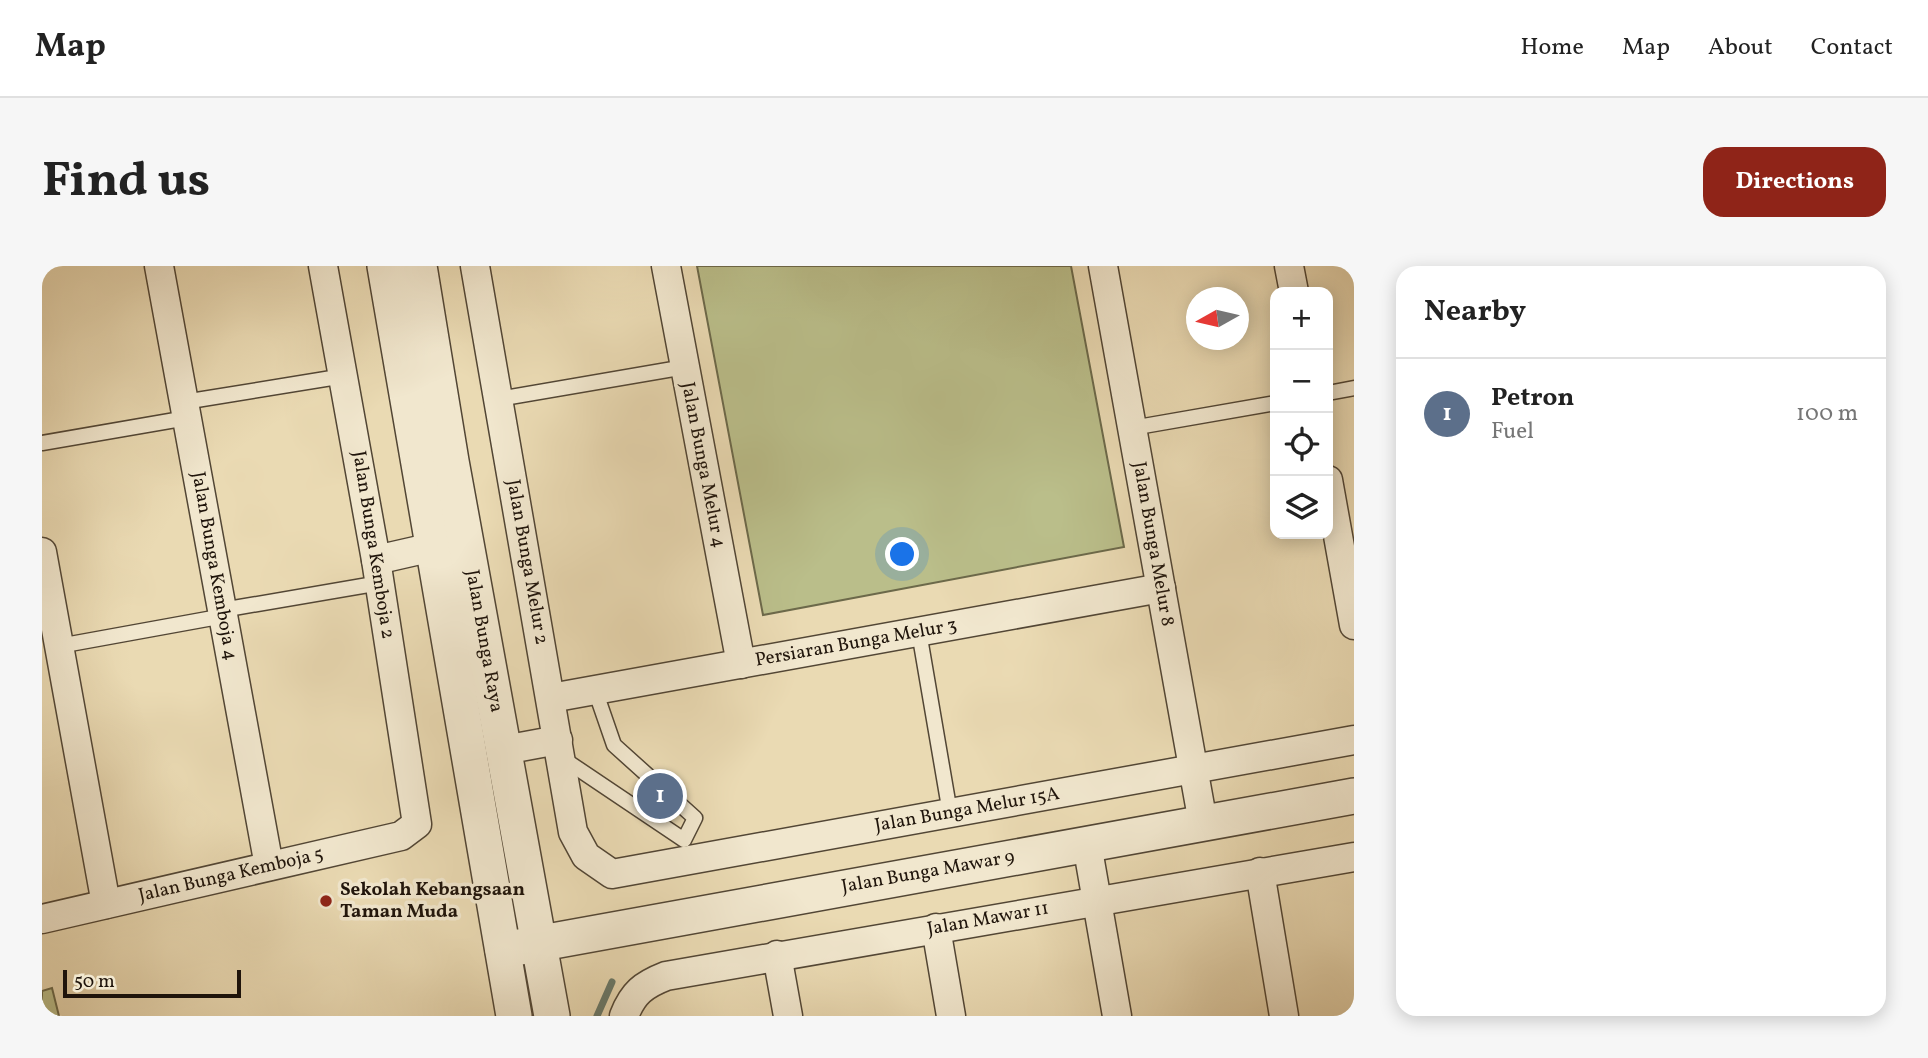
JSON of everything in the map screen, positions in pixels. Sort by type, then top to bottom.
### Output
[{"type":"street","name":"Jalan Bunga Kemboja 4","points":[[159,266],[269,866]]},
{"type":"street","name":"Jalan Bunga Kemboja 2","points":[[323,266],[378,572],[417,824]]},
{"type":"street","name":"Jalan Bunga Raya","points":[[384,266],[514,1016]]},
{"type":"street","name":"Jalan Bunga Raya","points":[[419,266],[552,1016]]},
{"type":"street","name":"Jalan Bunga Melur 2","points":[[475,266],[573,832],[586,856]]},
{"type":"street","name":"Jalan Bunga Melur 4","points":[[666,266],[741,664]]},
{"type":"street","name":"Jalan Bunga Melur 8","points":[[1103,266],[1203,823]]},
{"type":"street","points":[[1289,266],[1293,287]]},
{"type":"street","points":[[1333,508],[1354,625]]},
{"type":"street","points":[[378,572],[433,547]]},
{"type":"street","points":[[42,552],[106,904]]},
{"type":"street","name":"Persiaran Bunga Melur 3","points":[[551,698],[1161,588]]},
{"type":"street","name":"Jalan Bunga Melur 15A","points":[[586,856],[612,874],[687,850],[950,813],[1354,740]]},
{"type":"street","points":[[504,750],[559,749]]},
{"type":"street","name":"Jalan Bunga Mawar 9","points":[[503,950],[1354,796]]},
{"type":"street","name":"Jalan Bunga Kemboja 5","points":[[42,919],[401,835],[417,824]]},
{"type":"street","points":[[1087,844],[1117,1016]]},
{"type":"street","name":"Jalan Mawar 11","points":[[627,1008],[646,984],[666,976],[1354,856]]},
{"type":"street","points":[[1259,872],[1284,1016]]},
{"type":"street","points":[[936,928],[951,1016]]},
{"type":"street","points":[[777,955],[788,1016]]},
{"type":"lane","points":[[498,399],[685,367]]},
{"type":"lane","points":[[42,443],[344,376]]},
{"type":"lane","points":[[1333,392],[1354,388]]},
{"type":"lane","points":[[1132,428],[1270,403]]},
{"type":"lane","points":[[59,646],[223,613],[378,572]]},
{"type":"lane","points":[[919,632],[950,813]]},
{"type":"lane","points":[[559,749],[687,850],[695,818],[614,745],[595,690]]},
{"type":"green space","points":[[697,266],[1071,266],[1124,547],[763,615]]},
{"type":"green space","points":[[52,988],[59,1016],[42,1016],[42,991]]},
{"type":"waterway","points":[[597,1016],[612,982]]},
{"type":"place","name":"Petron","points":[[660,796]]},
{"type":"place","name":"Sekolah Kebangsaan Taman Muda","points":[[326,901]]}]
